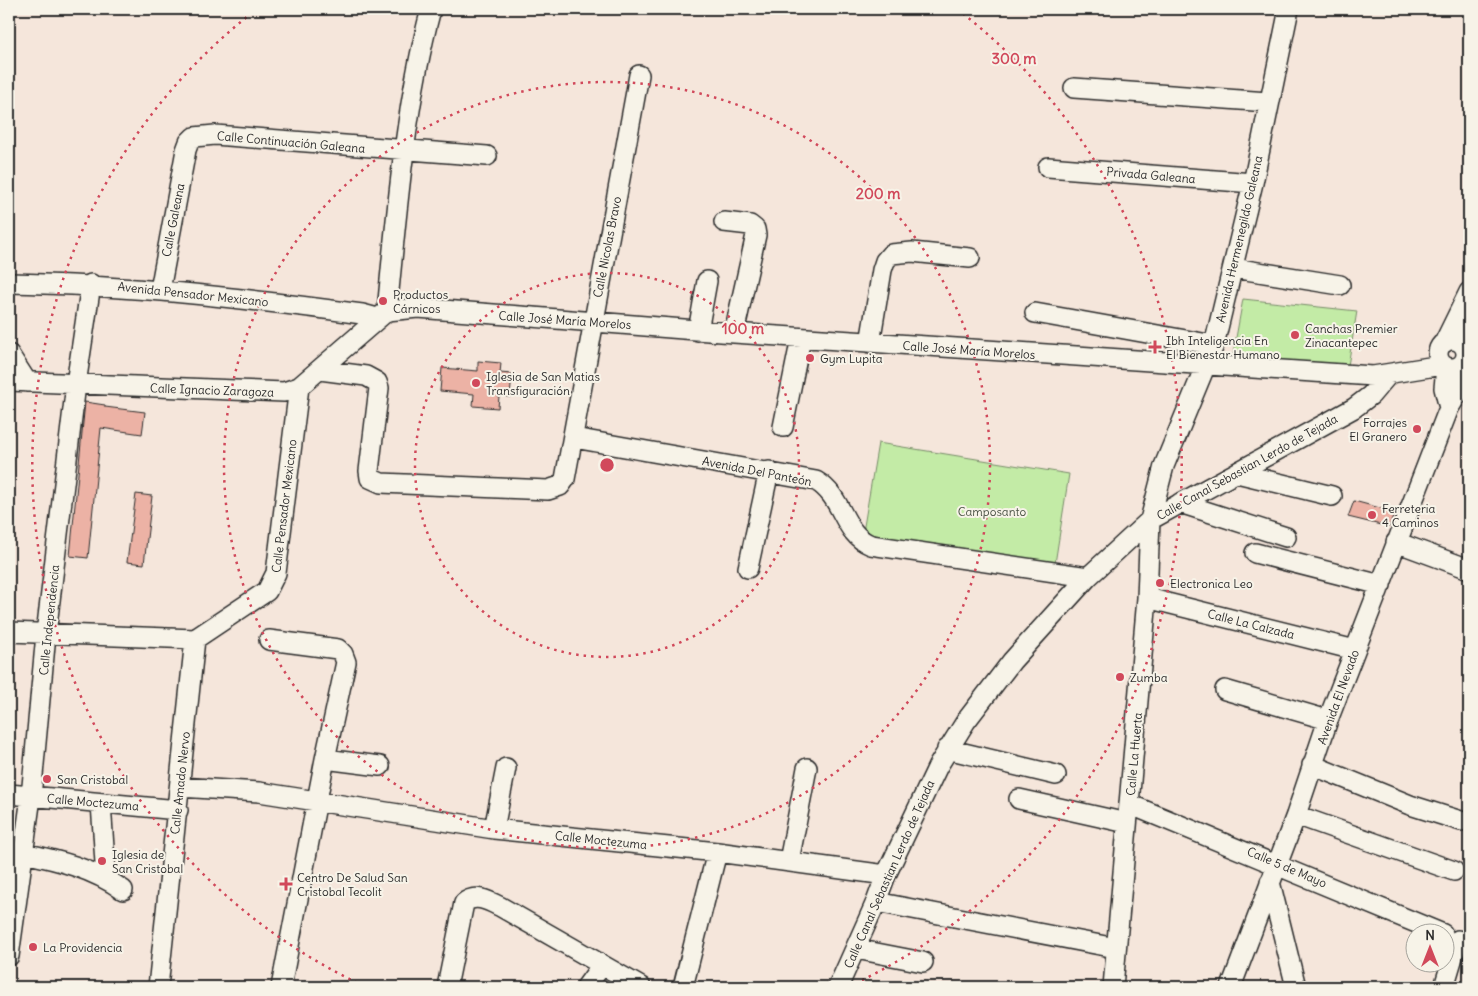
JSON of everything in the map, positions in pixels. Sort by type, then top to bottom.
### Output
[{"type":"street","points":[[382,315],[404,151],[423,38],[431,9]]},
{"type":"street","name":"Avenida Hermenegildo Galeana","points":[[1150,520],[1164,466],[1207,366],[1214,345],[1253,183],[1268,102],[1289,9]]},
{"type":"street","name":"Calle Nicolas Bravo","points":[[320,370],[366,376],[377,382],[379,388],[368,471],[370,478],[381,483],[548,490],[560,486],[565,479],[574,438],[592,322],[639,75]]},
{"type":"street","points":[[1074,88],[1268,102]]},
{"type":"street","name":"Calle Continuación Galeana","points":[[186,150],[189,142],[194,137],[215,135],[404,151]]},
{"type":"street","name":"Calle Galeana","points":[[160,290],[186,150]]},
{"type":"street","points":[[404,151],[487,156]]},
{"type":"street","name":"Privada Galeana","points":[[1048,167],[1253,183]]},
{"type":"street","points":[[724,222],[750,225],[755,229],[756,235],[734,333]]},
{"type":"street","points":[[870,343],[882,270],[885,261],[891,254],[912,252],[970,258]]},
{"type":"street","points":[[1232,268],[1340,285]]},
{"type":"street","points":[[698,330],[707,281]]},
{"type":"street","name":"Avenida Pensador Mexicano","points":[[9,283],[91,284],[260,300],[382,315]]},
{"type":"street","name":"Calle Independencia","points":[[9,956],[10,935],[31,797],[46,634],[76,384],[91,284]]},
{"type":"street","points":[[1395,374],[1457,355],[1469,292]]},
{"type":"street","name":"Calle José María Morelos","points":[[382,315],[418,308],[800,338],[1207,366],[1395,374]]},
{"type":"street","points":[[1035,313],[1214,345]]},
{"type":"street","name":"Calle Ignacio Zaragoza","points":[[18,382],[270,393],[284,392],[299,386],[320,370],[382,315]]},
{"type":"street","name":"Avenida El Nevado","points":[[1231,987],[1296,814],[1328,720],[1381,586],[1396,542],[1449,408],[1458,393],[1457,355],[1469,323]]},
{"type":"street","points":[[783,427],[800,338]]},
{"type":"street","points":[[9,354],[18,382]]},
{"type":"street","name":"Calle Canal Sebastian Lerdo de Tejada","points":[[838,987],[886,875],[947,749],[1012,661],[1088,577],[1150,520],[1354,408],[1395,374]]},
{"type":"street","name":"Calle Pensador Mexicano","points":[[195,639],[256,600],[272,584],[276,573],[299,386]]},
{"type":"street","name":"Avenida Del Panteón","points":[[574,438],[816,481],[827,488],[835,498],[853,533],[860,541],[871,545],[1088,577]]},
{"type":"street","points":[[748,568],[768,471]]},
{"type":"street","points":[[1236,473],[1332,496]]},
{"type":"street","points":[[1180,503],[1286,537]]},
{"type":"street","name":"Calle La Huerta","points":[[1113,987],[1147,598],[1150,520]]},
{"type":"street","points":[[1396,542],[1469,569]]},
{"type":"street","points":[[1255,553],[1381,586]]},
{"type":"street","name":"Calle La Calzada","points":[[1147,598],[1355,650]]},
{"type":"street","points":[[9,632],[195,639]]},
{"type":"street","name":"Calle Amado Nervo","points":[[158,987],[195,639]]},
{"type":"street","points":[[269,640],[338,649],[343,654],[346,662],[325,759],[281,987]]},
{"type":"street","points":[[1225,690],[1328,720]]},
{"type":"street","points":[[947,749],[1056,775]]},
{"type":"street","points":[[325,759],[380,766]]},
{"type":"street","points":[[1312,765],[1410,805],[1461,821]]},
{"type":"street","points":[[494,829],[506,768]]},
{"type":"street","points":[[789,861],[807,768]]},
{"type":"street","name":"Calle Moctezuma","points":[[180,787],[259,792],[494,829],[716,852],[886,875]]},
{"type":"street","name":"Calle Moctezuma","points":[[9,794],[178,810]]},
{"type":"street","points":[[1019,799],[1127,823]]},
{"type":"street","points":[[102,803],[106,878]]},
{"type":"street","name":"Calle 5 de Mayo","points":[[1129,804],[1278,863],[1421,924]]},
{"type":"street","points":[[1296,814],[1454,870]]},
{"type":"street","points":[[683,987],[716,852]]},
{"type":"street","points":[[23,853],[51,859],[106,878],[123,890]]},
{"type":"street","points":[[1270,882],[1296,987]]},
{"type":"street","points":[[447,987],[460,916],[464,903],[468,898],[478,898],[501,907],[641,987]]},
{"type":"street","points":[[876,902],[1116,948]]},
{"type":"street","points":[[856,948],[923,962]]},
{"type":"street","points":[[586,987],[602,965]]},
{"type":"street","points":[[1444,987],[1447,974]]},
{"type":"green space","name":"Canchas Premier Zinacantepec","points":[[1243,299],[1357,311],[1347,372],[1232,360]]},
{"type":"green space","name":"Camposanto","points":[[878,443],[1069,474],[1054,570],[862,538]]},
{"type":"building","name":"Iglesia de San Matias Transfiguración","points":[[478,361],[501,363],[500,373],[512,374],[510,397],[499,396],[498,408],[473,406],[474,394],[440,391],[442,368],[478,371]]},
{"type":"building","points":[[85,402],[105,405],[105,407],[145,412],[142,434],[101,428],[88,558],[70,556]]},
{"type":"building","points":[[136,494],[152,496],[144,564],[127,562]]},
{"type":"building","name":"Ferreteria 4 Caminos","points":[[1354,501],[1395,512],[1389,527],[1348,517]]},
{"type":"place","name":"Productos Cárnicos","points":[[383,301]]},
{"type":"place","name":"Canchas Premier Zinacantepec","points":[[1295,335]]},
{"type":"place","name":"Ibh Inteligencia En El Bienestar Humano","points":[[1155,347]]},
{"type":"place","name":"Gym Lupita","points":[[810,358]]},
{"type":"place","name":"Iglesia de San Matias Transfiguración","points":[[476,383]]},
{"type":"place","name":"Forrajes El Granero","points":[[1417,429]]},
{"type":"place","name":"Ferreteria 4 Caminos","points":[[1372,515]]},
{"type":"place","name":"Electronica Leo","points":[[1160,583]]},
{"type":"place","name":"Zumba","points":[[1120,677]]},
{"type":"place","name":"San Cristobal","points":[[47,779]]},
{"type":"place","name":"Iglesia de San Cristobal","points":[[102,861]]},
{"type":"place","name":"Centro De Salud San Cristobal Tecolit","points":[[286,884]]},
{"type":"place","name":"La Providencia","points":[[33,947]]}]
